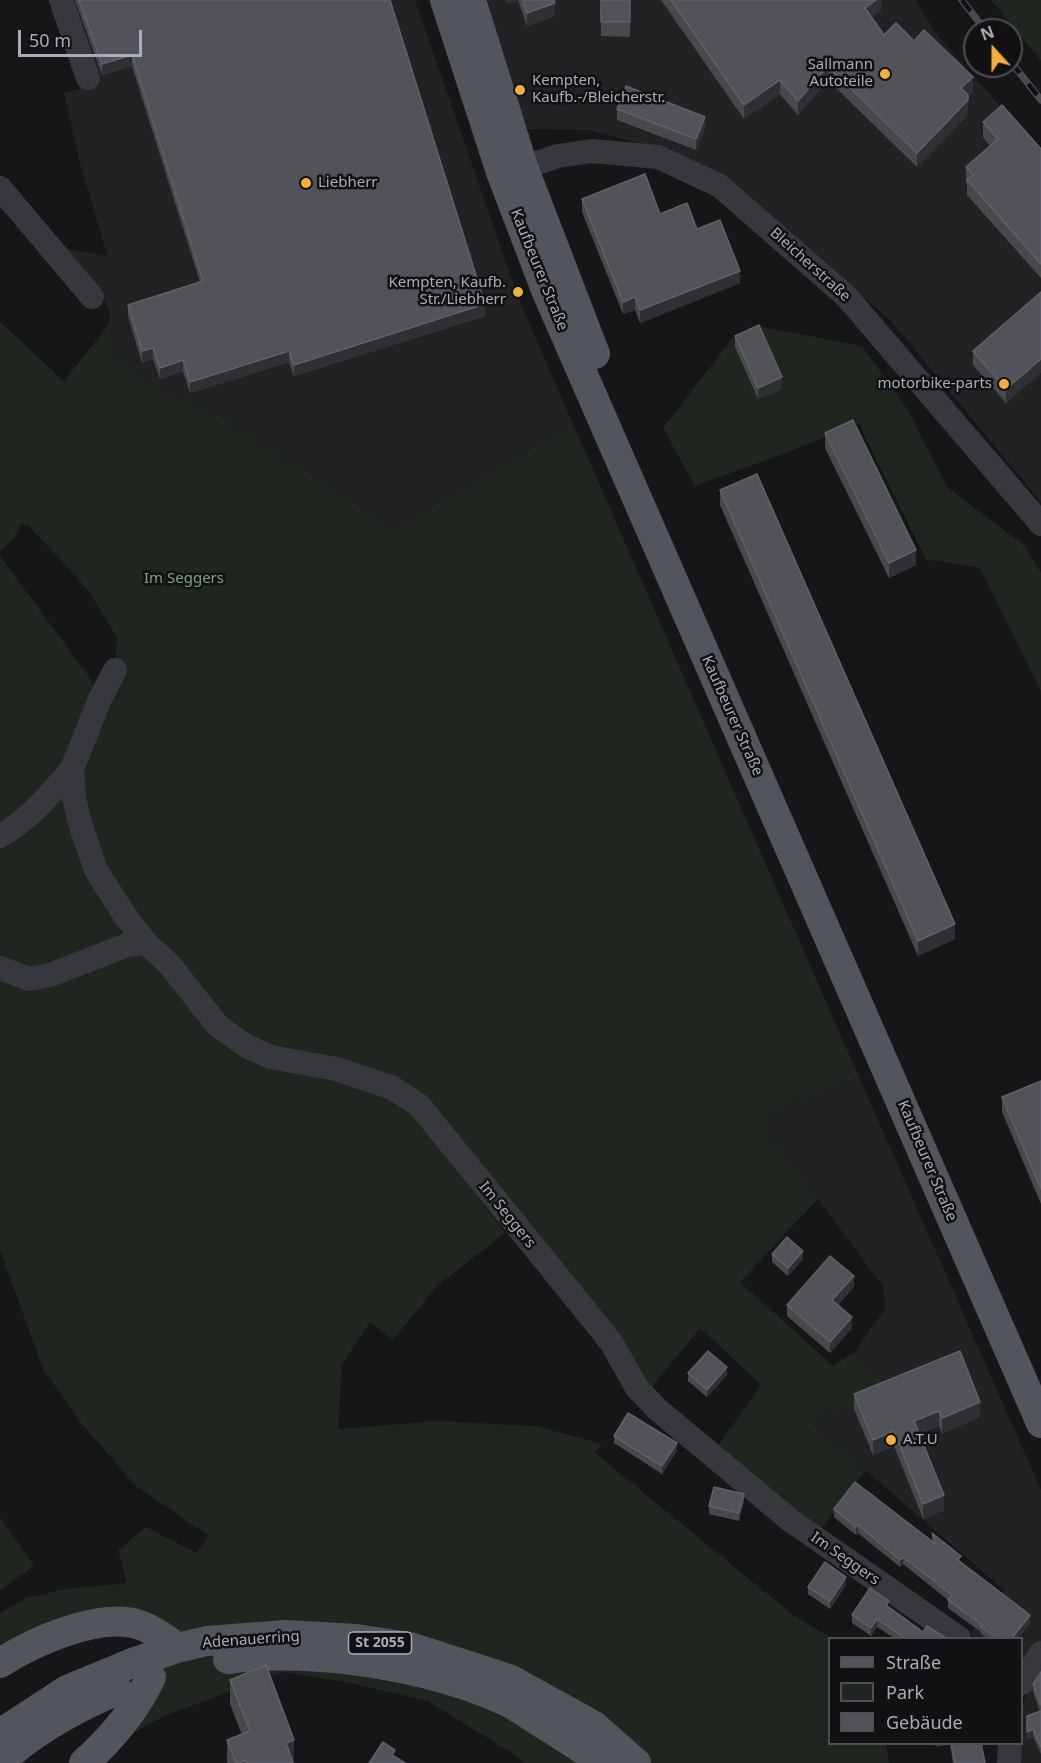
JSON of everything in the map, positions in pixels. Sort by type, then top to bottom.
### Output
[{"type":"main road","name":"Kaufbeurer Straße","points":[[445,0],[512,171],[609,391],[660,515],[909,1075],[1041,1383]]},
{"type":"main road","name":"Kaufbeurer Straße","points":[[471,0],[512,171],[560,323],[1041,1423]]},
{"type":"main road","points":[[0,1663],[37,1642],[73,1629],[103,1623],[132,1623],[162,1635],[177,1648]]},
{"type":"main road","points":[[73,1629],[86,1633],[99,1646],[102,1664],[98,1676]]},
{"type":"main road","name":"Adenauerring","points":[[0,1734],[67,1690],[98,1676],[177,1648],[207,1641],[285,1635],[356,1639],[410,1647],[509,1679],[594,1726],[636,1763]]},
{"type":"main road","name":"Adenauerring","points":[[0,1762],[42,1728],[76,1709],[151,1677],[207,1662],[245,1657],[296,1656],[349,1660],[403,1669],[438,1677],[507,1701],[583,1748],[602,1763]]},
{"type":"main road","points":[[91,1756],[140,1701],[151,1677]]},
{"type":"main road","points":[[76,1709],[85,1714],[96,1726],[100,1737],[91,1756]]},
{"type":"street","points":[[61,0],[88,78]]},
{"type":"street","name":"Bleicherstraße","points":[[512,171],[558,156],[592,151],[658,157],[720,186],[847,297],[1041,524]]},
{"type":"street","points":[[0,188],[92,297]]},
{"type":"street","points":[[0,836],[16,827],[41,805],[72,769],[95,711],[115,670]]},
{"type":"street","name":"Im Seggers","points":[[72,769],[74,797],[80,825],[96,870],[146,943],[169,964],[218,1026],[248,1047],[271,1057],[336,1069],[393,1088],[419,1105],[604,1334],[637,1388],[657,1408],[790,1520],[958,1637]]},
{"type":"street","points":[[0,968],[29,979],[50,975],[127,945],[146,943]]},
{"type":"street","points":[[1023,1681],[1041,1653]]},
{"type":"street","points":[[1009,1763],[1010,1745]]},
{"type":"shaded area","points":[[72,0],[415,0],[519,300],[573,424],[393,529],[234,422],[161,391],[141,378],[103,332],[111,318],[102,292],[66,248],[108,257],[81,167],[64,93],[98,83]]},
{"type":"shaded area","points":[[487,0],[915,0],[938,36],[963,64],[963,78],[975,78],[1041,152],[1041,502],[893,323],[737,184],[675,153],[589,130],[524,129]]},
{"type":"shaded area","points":[[859,1077],[1041,1490],[1041,1763],[1017,1763],[1023,1745],[1023,1707],[1029,1686],[1023,1680],[1023,1637],[974,1637],[970,1634],[1004,1590],[811,1423],[889,1392],[854,1352],[886,1308],[883,1287],[759,1119]]},
{"type":"green space","points":[[991,0],[1041,0],[1041,61],[1023,39],[1023,18],[1006,18]]},
{"type":"green space","points":[[0,322],[64,381],[103,332],[141,378],[161,391],[234,422],[393,529],[573,424],[859,1077],[760,1119],[818,1199],[740,1282],[833,1366],[854,1352],[889,1392],[811,1423],[866,1470],[818,1533],[715,1450],[761,1385],[700,1328],[648,1392],[424,1102],[250,1044],[130,914],[87,822],[82,763],[115,669],[117,637],[87,589],[28,525],[22,524],[13,539],[0,551]]},
{"type":"green space","points":[[763,327],[862,346],[908,410],[947,487],[1026,547],[1041,573],[1041,691],[980,568],[936,560],[927,561],[862,431],[861,423],[695,486],[663,428],[732,339]]},
{"type":"green space","points":[[0,556],[93,682],[91,701],[64,765],[0,829]]},
{"type":"green space","points":[[61,788],[126,938],[28,973],[0,960],[0,842]]},
{"type":"green space","points":[[145,951],[213,1029],[392,1098],[414,1113],[505,1233],[438,1285],[393,1340],[370,1322],[342,1364],[338,1429],[437,1421],[536,1426],[602,1444],[595,1453],[793,1615],[829,1637],[828,1745],[886,1745],[889,1763],[524,1763],[515,1755],[428,1701],[346,1682],[282,1672],[162,1717],[117,1742],[151,1677],[135,1611],[0,1649],[0,1613],[26,1598],[71,1588],[127,1583],[118,1550],[146,1527],[196,1553],[209,1536],[136,1486],[82,1424],[43,1369],[0,1250],[0,976]]},
{"type":"green space","points":[[0,1517],[34,1566],[0,1590]]},
{"type":"building","name":"Liebherr","points":[[79,0],[390,0],[485,304],[294,365],[289,351],[190,382],[183,360],[160,368],[153,348],[142,351],[128,305],[203,281],[132,55],[102,64]]},
{"type":"building","points":[[523,0],[554,0],[555,3],[527,13]]},
{"type":"building","points":[[601,0],[630,0],[630,22],[601,22]]},
{"type":"building","points":[[671,0],[876,0],[865,8],[884,35],[896,23],[914,41],[924,30],[963,67],[963,78],[972,78],[961,88],[968,95],[968,100],[917,153],[828,66],[798,101],[780,80],[744,105]]},
{"type":"building","points":[[626,86],[705,117],[696,139],[617,109]]},
{"type":"building","points":[[1002,105],[1041,149],[1041,264],[967,180],[973,175],[966,167],[998,139],[983,122]]},
{"type":"building","points":[[645,174],[660,214],[687,203],[697,229],[720,220],[740,271],[640,310],[635,297],[623,302],[582,199]]},
{"type":"building","points":[[1041,292],[1041,359],[1006,389],[973,351]]},
{"type":"building","points":[[759,325],[782,377],[758,388],[735,336]]},
{"type":"building","points":[[853,420],[916,550],[889,563],[825,433]]},
{"type":"building","points":[[757,474],[955,924],[918,941],[720,490]]},
{"type":"building","points":[[1041,1081],[1041,1189],[1002,1097]]},
{"type":"building","points":[[787,1237],[803,1251],[788,1268],[772,1254]]},
{"type":"building","points":[[830,1256],[854,1276],[832,1300],[852,1317],[830,1342],[787,1305]]},
{"type":"building","points":[[708,1351],[727,1367],[707,1390],[688,1373]]},
{"type":"building","name":"A.T.U","points":[[960,1351],[980,1402],[942,1418],[939,1411],[914,1421],[944,1495],[923,1504],[894,1431],[873,1440],[854,1394]]},
{"type":"building","points":[[628,1413],[677,1443],[662,1466],[614,1436]]},
{"type":"building","points":[[855,1482],[937,1545],[932,1533],[961,1556],[958,1560],[1030,1615],[1013,1637],[996,1637],[948,1600],[952,1595],[903,1557],[900,1560],[858,1525],[856,1527],[834,1509]]},
{"type":"building","points":[[714,1487],[744,1494],[739,1513],[709,1506]]},
{"type":"building","points":[[825,1562],[846,1577],[830,1601],[808,1587]]},
{"type":"building","points":[[870,1588],[889,1601],[886,1605],[923,1632],[927,1626],[944,1637],[904,1637],[877,1619],[871,1628],[852,1615]]},
{"type":"building","points":[[266,1665],[294,1740],[286,1743],[293,1763],[247,1763],[246,1760],[236,1763],[227,1740],[250,1731],[230,1680]]},
{"type":"building","points":[[1041,1672],[1041,1705],[1033,1684]]},
{"type":"building","points":[[1041,1711],[1041,1747],[1033,1729],[1027,1732],[1027,1716]]},
{"type":"building","points":[[383,1742],[395,1750],[392,1755],[405,1763],[369,1763]]},
{"type":"building","points":[[951,1745],[981,1745],[985,1763],[955,1763]]},
{"type":"railway","points":[[962,0],[976,18]]},
{"type":"railway","points":[[1023,77],[1041,100]]},
{"type":"place","name":"Sallmann Autoteile","points":[[885,74]]},
{"type":"place","name":"Kempten, Kaufb.-/Bleicherstr.","points":[[520,90]]},
{"type":"place","name":"Liebherr","points":[[306,183]]},
{"type":"place","name":"Kempten, Kaufb. Str./Liebherr","points":[[518,292]]},
{"type":"place","name":"motorbike-parts","points":[[1004,384]]},
{"type":"place","name":"A.T.U","points":[[891,1440]]}]
